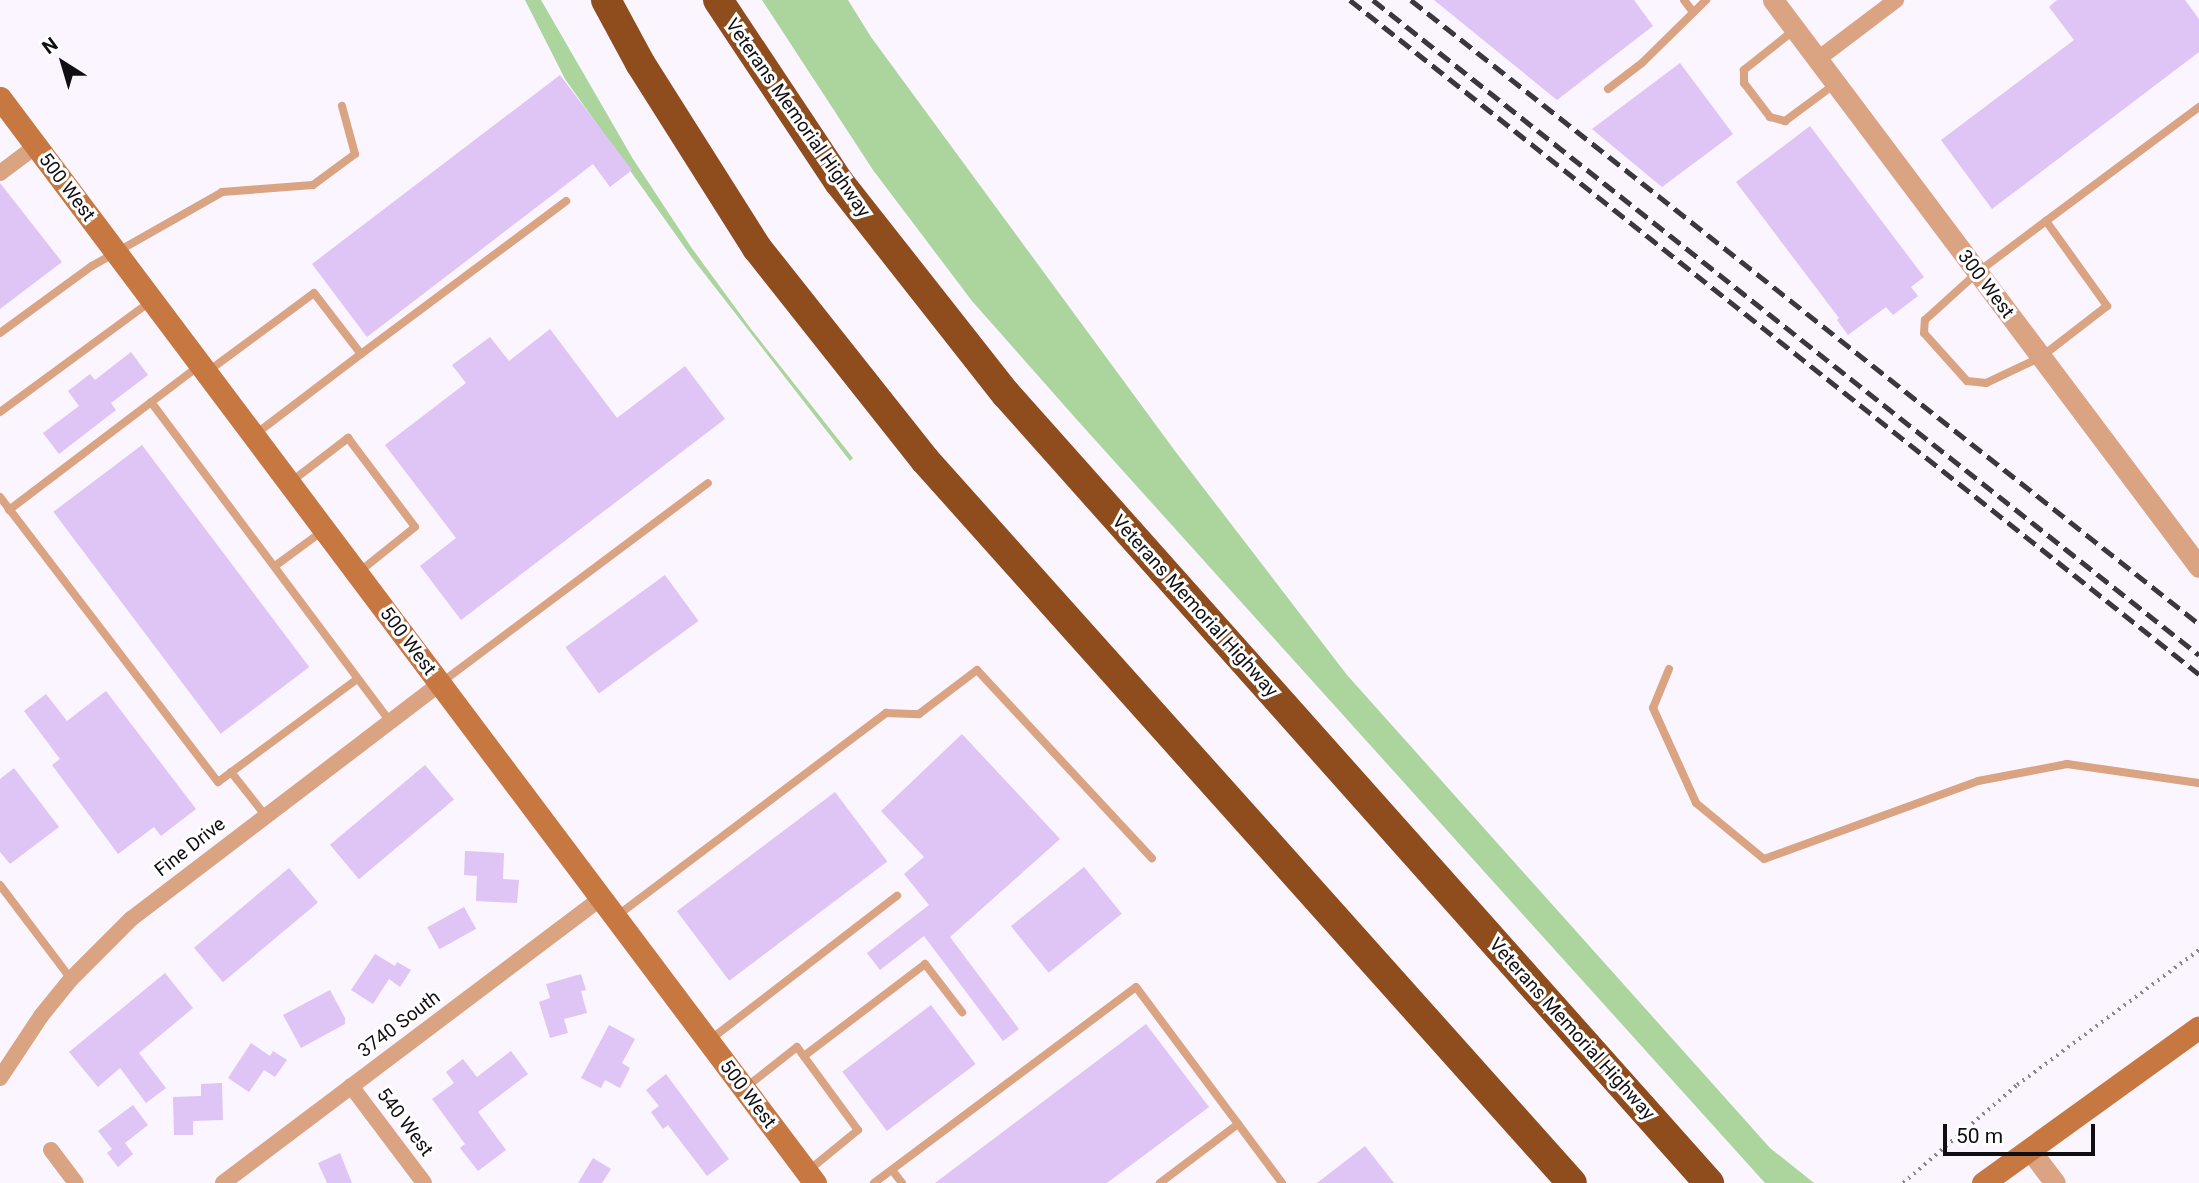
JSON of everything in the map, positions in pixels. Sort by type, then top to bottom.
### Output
[{"type":"highway","points":[[606,0],[640,62],[757,248],[925,460],[1572,1183]]},
{"type":"highway","name":"Veterans Memorial Highway","points":[[718,0],[839,182],[1006,394],[1709,1183]]},
{"type":"main road","name":"500 West","points":[[0,98],[811,1177]]},
{"type":"main road","points":[[1983,1183],[2199,1027]]},
{"type":"street","name":"300 West","points":[[1773,0],[2199,568]]},
{"type":"street","points":[[1818,59],[1896,0]]},
{"type":"street","points":[[0,173],[36,146]]},
{"type":"street","name":"Fine Drive","points":[[0,1078],[41,1016],[71,979],[131,919],[440,684]]},
{"type":"street","name":"3740 South","points":[[223,1183],[601,898]]},
{"type":"street","name":"540 West","points":[[351,1086],[424,1183]]},
{"type":"street","points":[[51,1150],[76,1183]]},
{"type":"street","points":[[2030,1150],[2055,1183]]},
{"type":"lane","points":[[1684,0],[1693,12]]},
{"type":"lane","points":[[1608,89],[1642,62],[1706,0]]},
{"type":"lane","points":[[1796,30],[1744,70],[1744,83],[1770,117],[1785,121],[1836,83]]},
{"type":"lane","points":[[0,333],[116,252],[222,192],[313,185],[355,154],[342,106]]},
{"type":"lane","points":[[2046,221],[2107,306],[2041,356],[1986,383],[1971,382],[1961,376],[1934,347],[1924,333],[1924,320],[1978,272],[2046,221],[2199,107]]},
{"type":"lane","points":[[254,435],[566,201]]},
{"type":"lane","points":[[9,510],[151,402],[314,293],[361,354]]},
{"type":"lane","points":[[0,412],[152,300]]},
{"type":"lane","points":[[151,402],[390,722]]},
{"type":"lane","points":[[290,483],[348,438],[415,527],[357,573]]},
{"type":"lane","points":[[440,684],[708,483]]},
{"type":"lane","points":[[0,498],[218,782],[357,679]]},
{"type":"lane","points":[[275,566],[325,530]]},
{"type":"lane","points":[[1670,669],[1654,708],[1696,803],[1764,859],[1978,781],[2067,764],[2199,783]]},
{"type":"lane","points":[[616,917],[886,713],[919,714],[977,670],[1152,858]]},
{"type":"lane","points":[[232,772],[265,815]]},
{"type":"lane","points":[[0,885],[71,979]]},
{"type":"lane","points":[[709,1041],[897,896]]},
{"type":"lane","points":[[804,1056],[925,964],[962,1012]]},
{"type":"lane","points":[[874,1183],[1136,987],[1279,1182]]},
{"type":"lane","points":[[744,1089],[797,1047],[804,1056],[858,1130],[811,1177]]},
{"type":"lane","points":[[1160,1183],[1238,1124]]},
{"type":"lane","points":[[892,1170],[902,1183]]},
{"type":"path","points":[[1903,1183],[2017,1086],[2199,950]]},
{"type":"green space","points":[[525,0],[541,0],[633,159],[691,247],[751,329],[853,458],[850,461],[693,259],[565,79]]},
{"type":"green space","points":[[762,0],[848,0],[871,37],[1175,451],[1347,675],[1770,1148],[1814,1183],[1765,1183],[1078,421],[972,301],[873,170]]},
{"type":"building","points":[[1434,0],[1634,0],[1653,26],[1557,100]]},
{"type":"building","points":[[2057,0],[2185,0],[2199,19],[2199,52],[1992,209],[1941,140],[2074,40],[2049,7]]},
{"type":"building","points":[[1680,63],[1733,134],[1662,187],[1592,129]]},
{"type":"building","points":[[560,75],[632,170],[610,187],[593,164],[367,337],[312,264]]},
{"type":"building","points":[[1810,126],[1924,277],[1911,287],[1918,296],[1893,315],[1886,307],[1848,335],[1837,320],[1839,318],[1736,182]]},
{"type":"building","points":[[0,183],[62,262],[0,309]]},
{"type":"building","points":[[550,329],[617,418],[685,366],[725,419],[461,620],[420,566],[456,538],[385,445],[466,383],[452,365],[490,337],[509,361]]},
{"type":"building","points":[[131,352],[148,375],[111,403],[116,410],[59,454],[43,433],[79,406],[68,391],[90,374],[95,380]]},
{"type":"building","points":[[142,445],[309,667],[221,734],[53,512]]},
{"type":"building","points":[[665,575],[699,621],[599,693],[565,647]]},
{"type":"building","points":[[106,691],[196,809],[161,836],[154,827],[118,854],[52,765],[60,759],[24,711],[46,694],[67,721]]},
{"type":"building","points":[[962,734],[1060,839],[950,937],[1019,1029],[1003,1041],[924,936],[880,970],[867,953],[929,905],[904,874],[924,857],[881,811]]},
{"type":"building","points":[[425,765],[454,799],[359,879],[330,845]]},
{"type":"building","points":[[14,768],[59,827],[10,864],[0,852],[0,779]]},
{"type":"building","points":[[835,792],[887,861],[729,981],[677,911]]},
{"type":"building","points":[[465,851],[504,853],[503,879],[519,880],[517,903],[476,901],[477,876],[464,875]]},
{"type":"building","points":[[1084,867],[1122,914],[1049,973],[1011,926]]},
{"type":"building","points":[[289,868],[318,902],[223,982],[194,948]]},
{"type":"building","points":[[464,907],[476,929],[439,949],[427,927]]},
{"type":"building","points":[[375,954],[395,966],[397,962],[411,970],[400,987],[389,979],[373,1004],[351,990]]},
{"type":"building","points":[[165,973],[193,1008],[139,1053],[166,1088],[146,1103],[120,1068],[98,1087],[69,1052]]},
{"type":"building","points":[[581,974],[586,990],[581,991],[587,1013],[564,1019],[568,1033],[550,1038],[539,1002],[550,998],[546,984]]},
{"type":"building","points":[[330,990],[345,1018],[345,1024],[301,1048],[283,1015]]},
{"type":"building","points":[[931,1005],[976,1064],[887,1131],[842,1072]]},
{"type":"building","points":[[1146,1024],[1209,1107],[1107,1183],[935,1183]]},
{"type":"building","points":[[609,1025],[635,1039],[622,1063],[630,1068],[620,1088],[605,1080],[601,1088],[581,1078]]},
{"type":"building","points":[[251,1043],[270,1056],[273,1051],[287,1060],[275,1077],[264,1070],[249,1092],[228,1078]]},
{"type":"building","points":[[511,1051],[528,1074],[478,1112],[506,1150],[478,1171],[460,1148],[465,1144],[432,1099],[454,1083],[446,1072],[463,1059],[477,1077]]},
{"type":"building","points":[[666,1074],[729,1159],[707,1176],[668,1125],[663,1129],[651,1112],[659,1106],[646,1090]]},
{"type":"building","points":[[222,1083],[223,1120],[193,1121],[193,1135],[174,1135],[173,1097],[201,1096],[201,1084]]},
{"type":"building","points":[[133,1105],[148,1125],[125,1143],[133,1154],[118,1167],[107,1153],[112,1149],[98,1131]]},
{"type":"building","points":[[1365,1146],[1394,1183],[1317,1183]]},
{"type":"building","points":[[340,1153],[352,1183],[327,1183],[318,1163]]},
{"type":"building","points":[[593,1158],[611,1169],[602,1183],[578,1183]]},
{"type":"railway","points":[[1350,0],[2199,674]]},
{"type":"railway","points":[[1373,0],[2199,655]]},
{"type":"railway","points":[[1411,0],[2199,624]]}]
